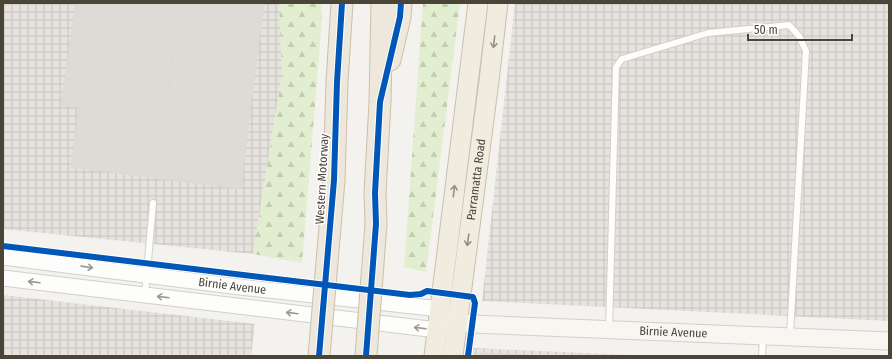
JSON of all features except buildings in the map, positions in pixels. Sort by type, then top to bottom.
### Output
[{"type":"highway","name":"Western Motorway","points":[[320,356],[334,180],[337,82],[342,3]]},
{"type":"highway","points":[[366,356],[376,224],[375,193],[380,102],[382,3]]},
{"type":"highway","points":[[380,102],[400,17],[401,3]]},
{"type":"highway","name":"Parramatta Road","points":[[434,356],[478,3]]},
{"type":"highway","name":"Parramatta Road","points":[[453,356],[490,81],[498,3]]},
{"type":"main road","name":"Birnie Avenue","points":[[438,320],[472,324],[889,341]]},
{"type":"street","name":"Birnie Avenue","points":[[3,257],[431,308],[438,320],[428,329],[3,278]]},
{"type":"lane","points":[[609,329],[616,68],[622,59],[708,33],[789,25],[799,36],[806,51],[790,336]]},
{"type":"lane","points":[[145,295],[153,203]]},
{"type":"lane","points":[[762,356],[763,336]]},
{"type":"shaded area","points":[[3,3],[279,3],[282,74],[253,254],[3,229]]},
{"type":"shaded area","points":[[515,3],[889,3],[889,321],[482,301]]},
{"type":"shaded area","points":[[3,295],[255,324],[251,356],[3,356]]},
{"type":"shaded area","points":[[473,348],[651,356],[472,356]]},
{"type":"green space","points":[[279,3],[321,3],[322,20],[302,263],[253,254],[282,74]]},
{"type":"green space","points":[[423,3],[460,3],[426,272],[404,267]]},
{"type":"cycle path","points":[[319,356],[334,180],[337,82],[342,3]]},
{"type":"cycle path","points":[[366,356],[376,224],[375,193],[380,102],[400,17],[401,3]]},
{"type":"cycle path","points":[[3,246],[410,295],[421,294],[427,291],[473,297],[475,303],[468,356]]}]
